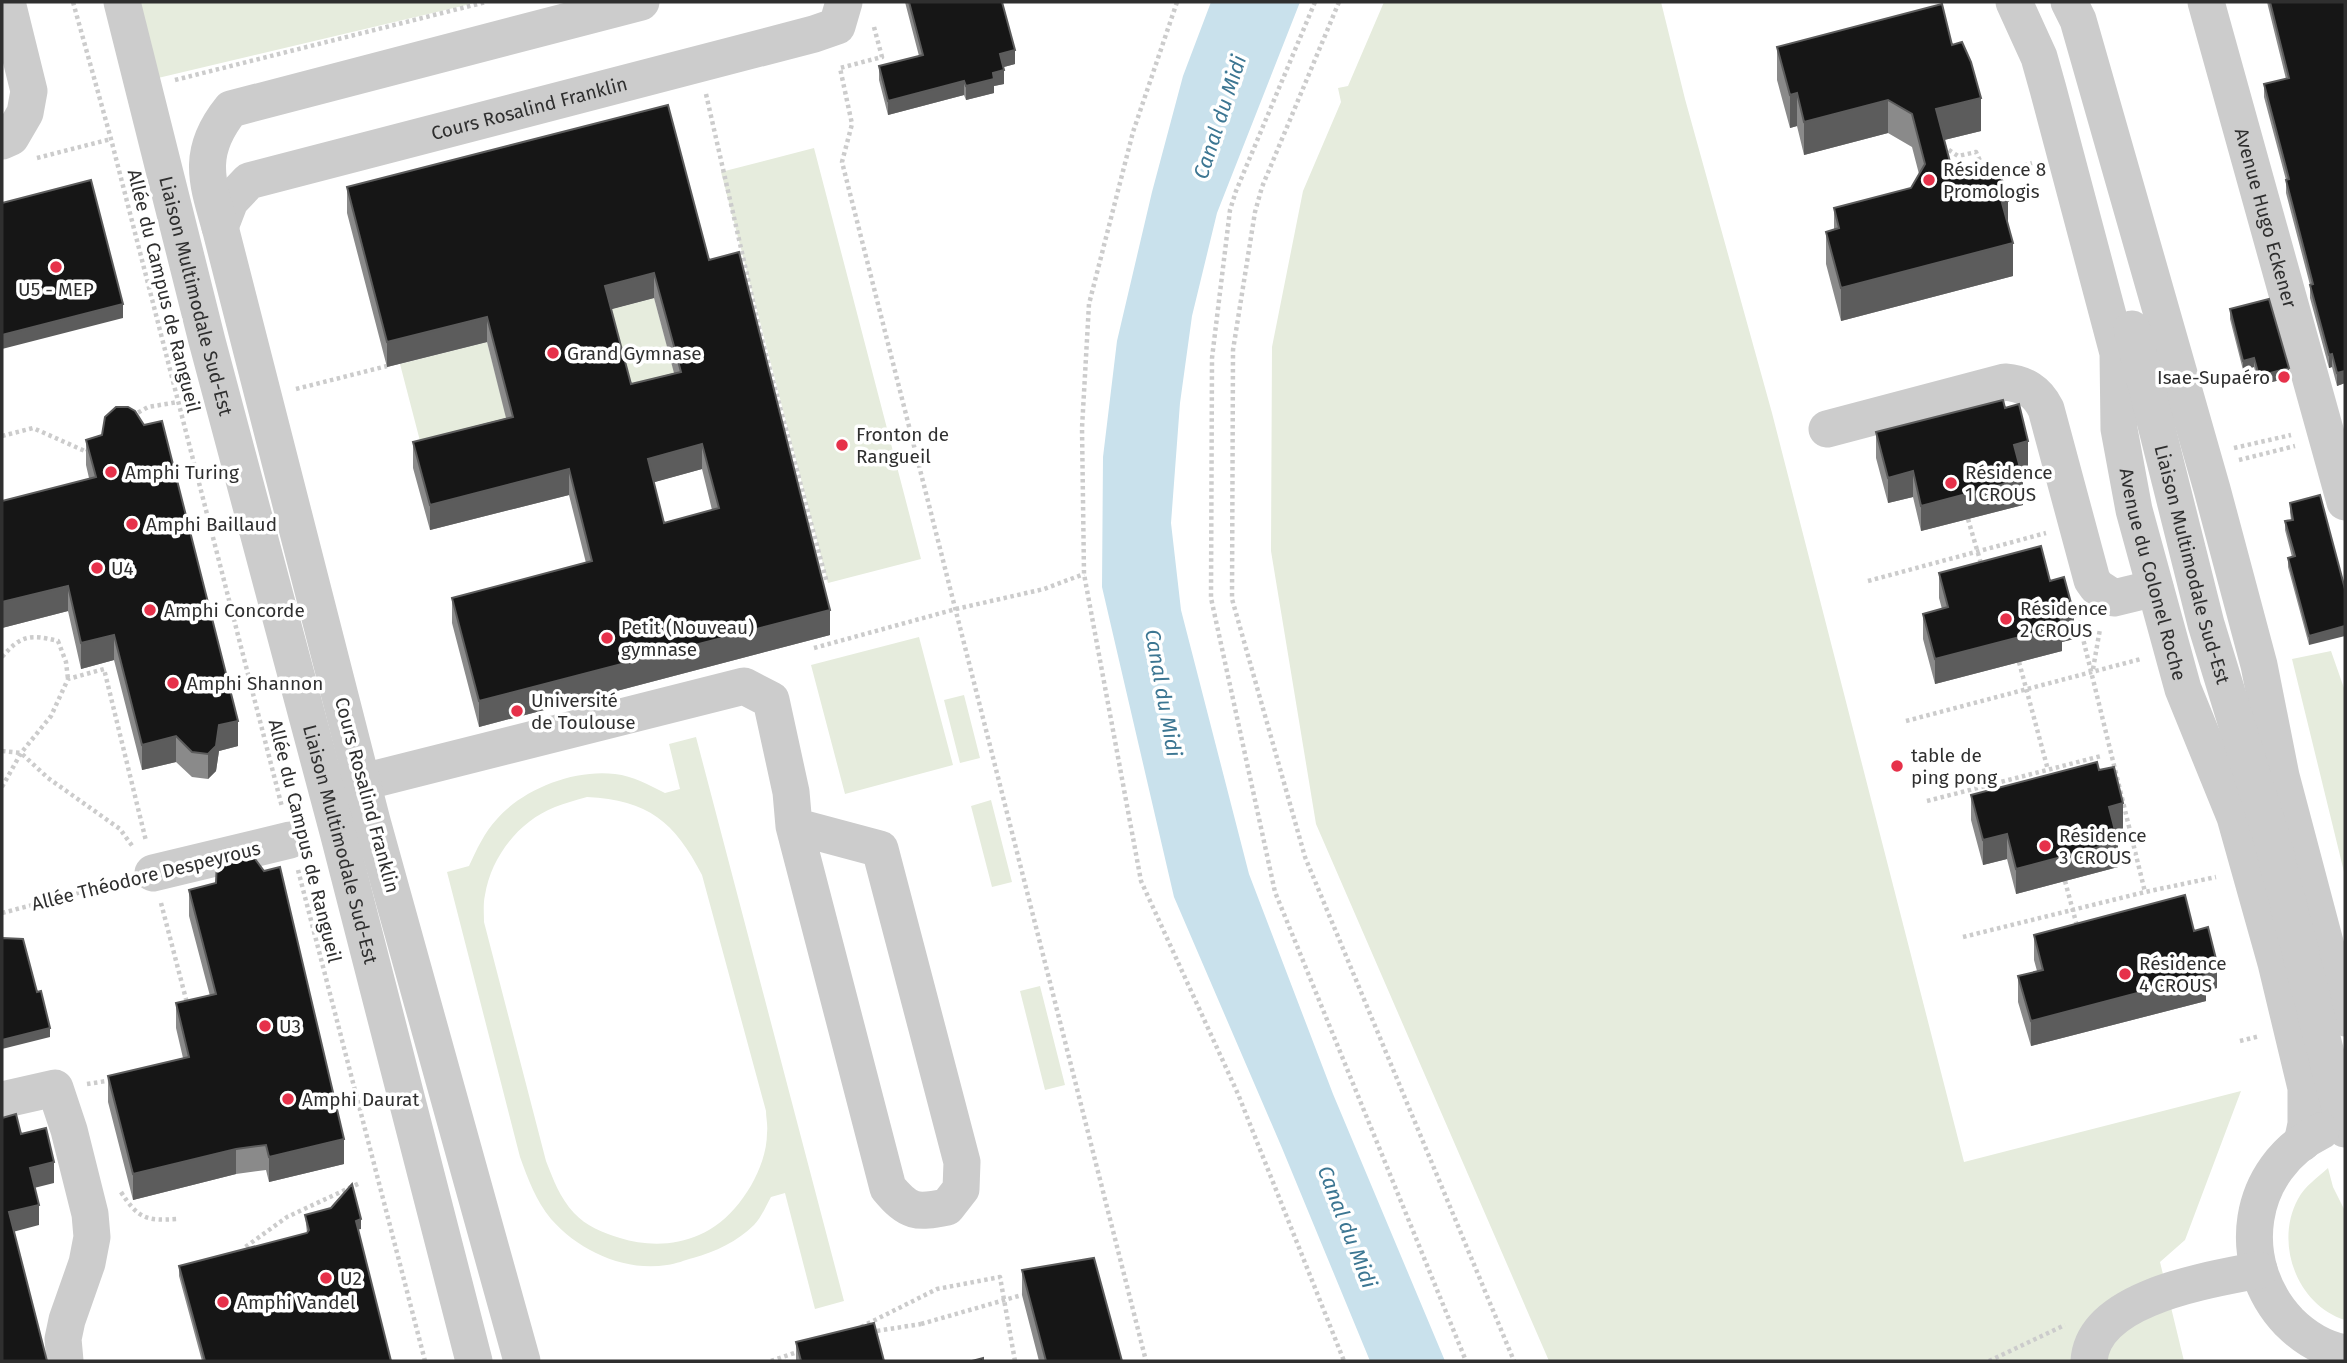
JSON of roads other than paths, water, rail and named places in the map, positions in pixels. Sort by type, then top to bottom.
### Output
[{"type":"street","points":[[7,2],[29,90],[25,113],[11,136],[14,151]]},
{"type":"street","name":"Liaison Multimodale Sud-Est","points":[[122,2],[207,341],[338,832],[474,1361]]},
{"type":"street","points":[[220,227],[230,201],[249,181],[229,145],[227,132],[231,109],[641,2]]},
{"type":"street","name":"Avenue du Colonel Roche","points":[[2014,2],[2039,57],[2118,353],[2121,442],[2134,510],[2155,588],[2183,690],[2235,817],[2276,963],[2306,1088],[2306,1124],[2302,1143]]},
{"type":"street","name":"Liaison Multimodale Sud-Est","points":[[2041,2],[2059,40],[2206,624],[2271,836],[2345,1125]]},
{"type":"street","points":[[2069,2],[2078,20],[2213,489],[2259,665],[2281,776],[2345,1018]]},
{"type":"street","name":"Avenue Hugo Eckener","points":[[2206,2],[2317,435],[2345,502]]},
{"type":"street","name":"Cours Rosalind Franklin","points":[[249,181],[814,34],[837,26],[858,11]]},
{"type":"street","name":"Cours Rosalind Franklin","points":[[231,109],[217,126],[207,159],[208,188],[363,782],[522,1361]]},
{"type":"street","points":[[1827,429],[2005,382],[2029,388],[2042,400],[2046,409],[2092,580],[2097,587],[2090,601],[2155,588]]},
{"type":"street","points":[[363,782],[744,686],[771,700],[791,792],[794,826],[888,1188],[902,1205],[923,1212],[947,1207],[961,1189],[962,1162],[880,849],[794,826]]},
{"type":"street","name":"Allée Théodore Despeyrous","points":[[153,873],[290,840]]},
{"type":"street","points":[[2,1100],[55,1088],[69,1130],[90,1214],[92,1237],[87,1263],[67,1320],[63,1339],[65,1361]]},
{"type":"street","points":[[2345,1125],[2330,1127],[2308,1137],[2289,1153],[2274,1172],[2262,1194],[2255,1217],[2254,1242],[2265,1289],[2297,1349],[2345,1353]]},
{"type":"street","points":[[2089,1361],[2089,1352],[2101,1331],[2120,1312],[2167,1292],[2259,1270]]},
{"type":"water","name":"Canal du Midi","points":[[1211,2],[1300,2],[1217,213],[1192,316],[1180,403],[1171,523],[1181,610],[1249,874],[1333,1094],[1445,1361],[1370,1361],[1174,897],[1102,587],[1103,457],[1117,341],[1183,76]]},
{"type":"place","name":"Résidence 8 Promologis","points":[[1929,180]]},
{"type":"place","name":"U5 - MEP","points":[[56,267]]},
{"type":"place","name":"Grand Gymnase","points":[[553,353]]},
{"type":"place","name":"Isae-Supaéro","points":[[2284,377]]},
{"type":"place","name":"Fronton de Rangueil","points":[[842,445]]},
{"type":"place","name":"Amphi Turing","points":[[111,472]]},
{"type":"place","name":"Résidence 1 CROUS","points":[[1951,483]]},
{"type":"place","name":"Amphi Baillaud","points":[[132,524]]},
{"type":"place","name":"U4","points":[[97,568]]},
{"type":"place","name":"Amphi Concorde","points":[[150,610]]},
{"type":"place","name":"Résidence 2 CROUS","points":[[2006,619]]},
{"type":"place","name":"Petit (Nouveau) gymnase","points":[[607,638]]},
{"type":"place","name":"Amphi Shannon","points":[[173,683]]},
{"type":"place","name":"Université de Toulouse","points":[[517,711]]},
{"type":"place","name":"table de ping pong","points":[[1897,766]]},
{"type":"place","name":"Résidence 3 CROUS","points":[[2045,846]]},
{"type":"place","name":"Résidence 4 CROUS","points":[[2125,974]]},
{"type":"place","name":"U3","points":[[265,1026]]},
{"type":"place","name":"Amphi Daurat","points":[[288,1099]]},
{"type":"place","name":"U2","points":[[326,1278]]},
{"type":"place","name":"Amphi Vandel","points":[[223,1302]]}]
